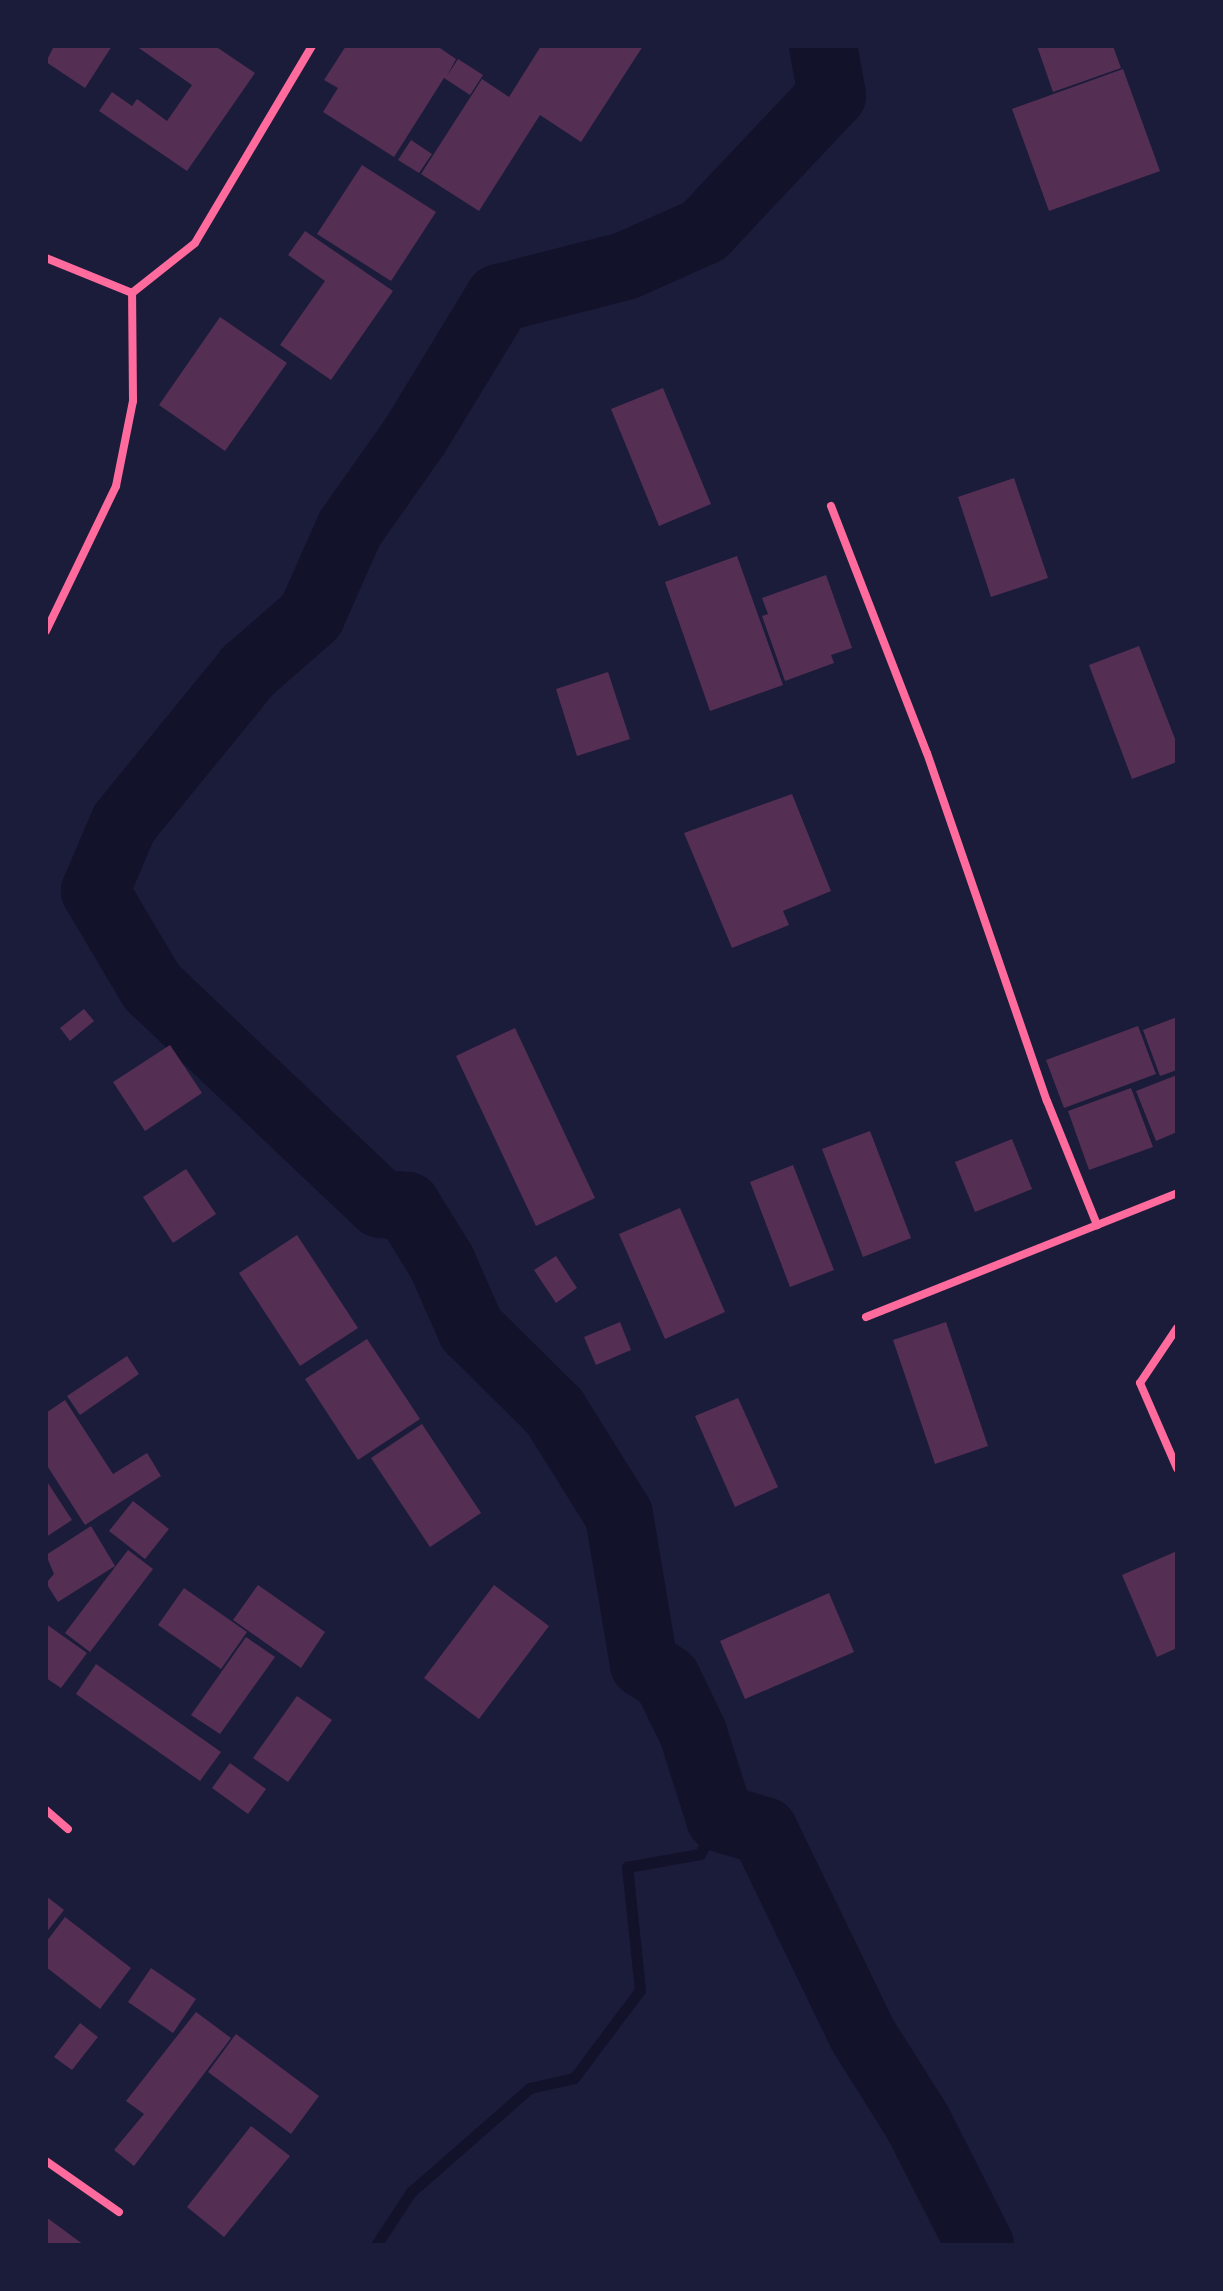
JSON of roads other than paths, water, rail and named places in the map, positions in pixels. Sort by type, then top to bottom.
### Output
[{"type":"street","points":[[132,293],[195,243],[312,46]]},
{"type":"street","points":[[46,258],[132,293]]},
{"type":"street","points":[[46,631],[116,486],[133,401],[132,293]]},
{"type":"street","points":[[831,506],[927,753],[1047,1101],[1097,1225]]},
{"type":"street","points":[[866,1317],[1177,1193]]},
{"type":"street","points":[[1177,1328],[1140,1383],[1177,1468]]},
{"type":"street","points":[[46,1810],[68,1829]]},
{"type":"street","points":[[46,2161],[119,2212]]},
{"type":"waterway","points":[[823,46],[832,95],[704,231],[625,266],[499,298],[415,436],[350,528],[311,616],[248,671],[124,823],[95,891],[152,987],[381,1204],[407,1206],[442,1263],[471,1329],[554,1411],[619,1515],[644,1664],[667,1679],[693,1733],[720,1818],[764,1831],[862,2034],[918,2123],[980,2245]]},
{"type":"waterway","points":[[376,2245],[411,2192],[530,2088],[574,2078],[640,1990],[627,1867],[700,1854],[720,1818]]}]
